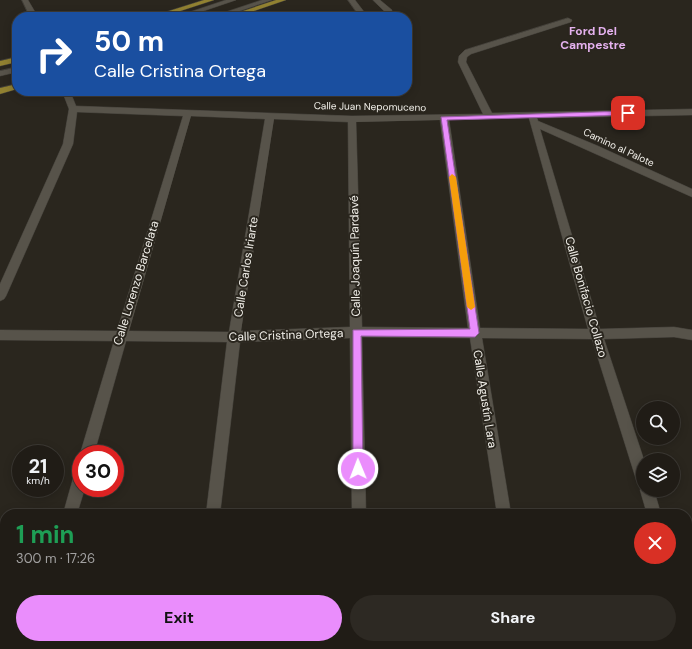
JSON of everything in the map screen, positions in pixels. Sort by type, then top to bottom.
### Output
[{"type":"main road","points":[[171,12],[211,0]]},
{"type":"main road","points":[[245,12],[283,0]]},
{"type":"main road","points":[[0,64],[12,60]]},
{"type":"main road","points":[[0,91],[12,87]]},
{"type":"street","points":[[25,0],[31,12]]},
{"type":"street","points":[[195,12],[233,0]]},
{"type":"street","points":[[231,12],[269,0]]},
{"type":"street","points":[[351,0],[360,12]]},
{"type":"street","points":[[376,0],[389,12]]},
{"type":"street","points":[[489,116],[462,62],[463,56],[468,52],[568,20]]},
{"type":"street","points":[[0,74],[12,70]]},
{"type":"street","points":[[0,81],[12,77]]},
{"type":"street","points":[[0,296],[56,174],[68,144],[72,109],[68,96]]},
{"type":"street","name":"Calle Juan Nepomuceno","points":[[72,109],[352,119],[489,116],[534,119],[692,112]]},
{"type":"street","name":"Calle Lorenzo Barcelata","points":[[90,445],[120,337],[188,112]]},
{"type":"street","name":"Calle Carlos Iriarte","points":[[214,509],[234,337],[270,115]]},
{"type":"street","name":"Calle Agustín Lara","points":[[444,118],[475,333],[503,509]]},
{"type":"street","name":"Calle Joaquín Pardavé","points":[[352,119],[359,509]]},
{"type":"street","name":"Camino al Palote","points":[[534,119],[692,193]]},
{"type":"street","name":"Calle Bonifacio Collazo","points":[[534,119],[596,334],[636,457]]},
{"type":"street","name":"Calle Cristina Ortega","points":[[0,336],[234,337],[356,332],[596,334],[674,332],[692,335]]},
{"type":"street","points":[[71,509],[75,497]]},
{"type":"street","points":[[649,497],[653,509]]},
{"type":"slow traffic","points":[[452,177],[471,307]]},
{"type":"district","name":"Ford Del Campestre","points":[[593,38]]},
{"type":"route","points":[[358,469],[356,332],[475,333],[444,118],[532,114],[628,113]]}]
